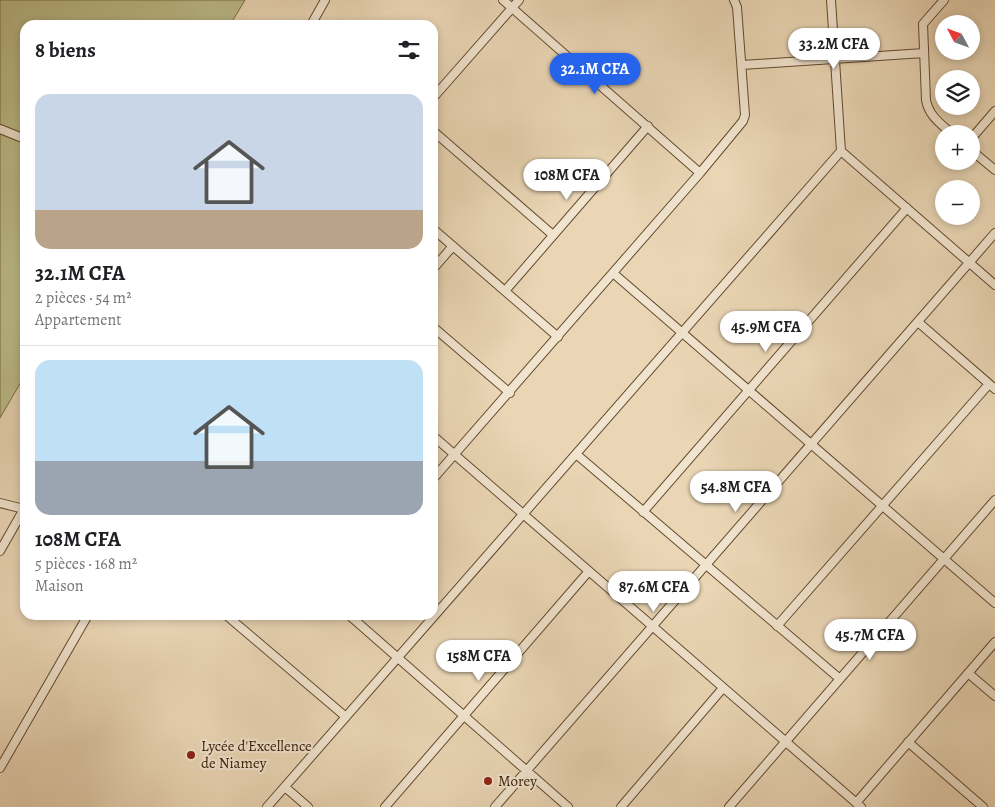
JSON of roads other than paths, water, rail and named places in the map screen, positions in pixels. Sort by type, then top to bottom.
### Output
[{"type":"street","points":[[315,20],[325,0]]},
{"type":"street","points":[[503,0],[700,173]]},
{"type":"street","points":[[438,92],[519,0]]},
{"type":"street","points":[[438,473],[510,393],[743,121],[745,115],[742,65],[737,7],[734,0]]},
{"type":"street","points":[[831,0],[841,151],[995,285]]},
{"type":"street","points":[[942,125],[928,109],[923,24],[944,0]]},
{"type":"street","points":[[742,65],[924,53]]},
{"type":"street","points":[[980,128],[995,111]]},
{"type":"street","points":[[505,291],[648,126]]},
{"type":"street","points":[[0,129],[20,137]]},
{"type":"street","points":[[438,135],[553,235]]},
{"type":"street","points":[[438,611],[841,151]]},
{"type":"street","points":[[980,158],[995,170]]},
{"type":"street","points":[[644,512],[907,208]]},
{"type":"street","points":[[438,233],[558,337]]},
{"type":"street","points":[[494,807],[995,233]]},
{"type":"street","points":[[438,263],[453,246]]},
{"type":"street","points":[[613,273],[995,603]]},
{"type":"street","points":[[777,626],[882,505],[992,386],[918,322]]},
{"type":"street","points":[[438,331],[510,393]]},
{"type":"street","points":[[438,440],[858,805],[908,742],[995,642]]},
{"type":"street","points":[[576,454],[840,679]]},
{"type":"street","points":[[729,807],[995,500]]},
{"type":"street","points":[[0,503],[20,507]]},
{"type":"street","points":[[0,550],[20,515]]},
{"type":"street","points":[[385,807],[589,571]]},
{"type":"street","points":[[0,768],[85,620]]},
{"type":"street","points":[[232,620],[346,717]]},
{"type":"street","points":[[355,620],[568,807]]},
{"type":"street","points":[[267,807],[430,620]]},
{"type":"street","points":[[968,673],[995,696]]},
{"type":"street","points":[[621,807],[723,688]]},
{"type":"street","points":[[908,742],[983,807]]},
{"type":"street","points":[[285,787],[308,807]]},
{"type":"place","name":"Lycée d'Excellence de Niamey","points":[[191,755]]},
{"type":"place","name":"Morey","points":[[488,781]]}]
